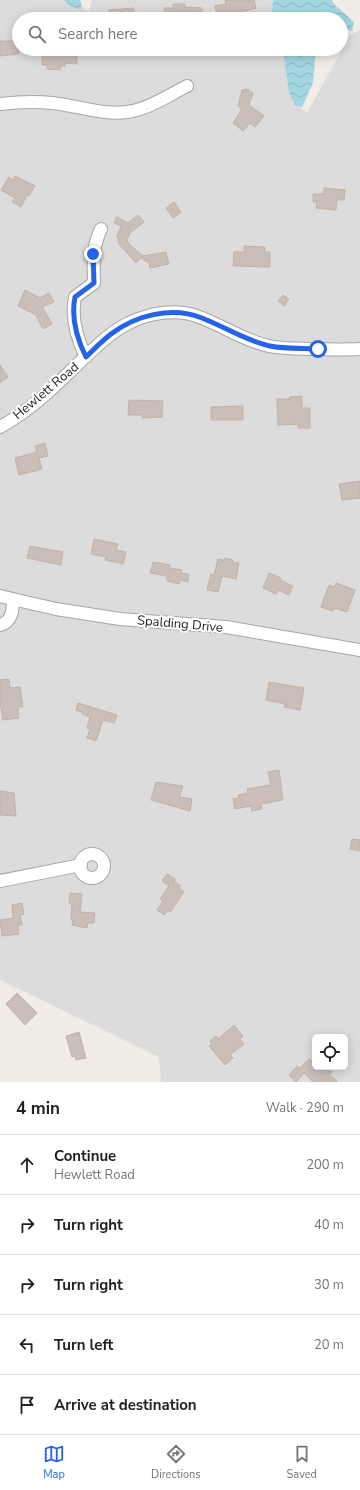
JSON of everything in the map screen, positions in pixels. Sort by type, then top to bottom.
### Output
[{"type":"street","points":[[0,104],[31,102],[52,103],[105,113],[121,113],[136,111],[149,106],[187,86]]},
{"type":"street","points":[[86,357],[79,343],[73,306],[75,297],[94,283],[93,254],[95,242],[101,229]]},
{"type":"street","name":"Hewlett Road","points":[[0,427],[13,420],[48,392],[110,334],[129,322],[148,315],[170,312],[190,314],[269,346],[283,348],[360,349]]},
{"type":"street","name":"Spalding Drive","points":[[0,596],[56,609],[120,619],[226,627],[360,650]]},
{"type":"street","points":[[0,626],[11,616],[13,599]]},
{"type":"street","points":[[0,881],[81,865]]},
{"type":"shaded area","points":[[0,0],[71,0],[89,12],[12,12],[12,56],[285,56],[292,101],[307,113],[338,56],[348,56],[348,39],[350,35],[360,30],[360,1082],[161,1082],[159,1057],[0,980]]},
{"type":"shaded area","points":[[92,0],[272,0],[276,12],[89,12]]},
{"type":"water","points":[[64,0],[80,0],[82,7],[79,9],[70,6]]},
{"type":"water","points":[[273,0],[332,0],[334,4],[343,12],[272,12]]},
{"type":"water","points":[[348,17],[354,22],[352,31],[348,30]]},
{"type":"water","points":[[284,56],[315,56],[313,83],[302,107],[295,105],[289,93]]},
{"type":"building","points":[[225,0],[254,0],[256,8],[241,12],[216,12],[215,6],[226,4]]},
{"type":"building","points":[[173,4],[185,4],[184,7],[202,8],[202,12],[164,12],[164,8],[173,8]]},
{"type":"building","points":[[134,8],[134,12],[109,12],[109,10]]},
{"type":"building","points":[[0,41],[12,41],[12,55],[0,56]]},
{"type":"building","points":[[43,56],[77,56],[77,64],[65,63],[65,66],[61,66],[60,70],[47,69],[47,65],[42,65]]},
{"type":"building","points":[[248,89],[253,93],[249,105],[264,116],[255,127],[250,123],[243,131],[233,123],[242,109],[238,106],[242,90]]},
{"type":"building","points":[[15,176],[35,186],[29,196],[27,195],[21,207],[12,202],[15,198],[1,190],[9,177],[13,180]]},
{"type":"building","points":[[324,188],[345,190],[344,200],[337,200],[336,210],[316,208],[317,202],[313,202],[313,194],[324,194]]},
{"type":"building","points":[[174,202],[181,212],[173,218],[166,208]]},
{"type":"building","points":[[138,215],[144,222],[130,233],[127,240],[129,244],[143,256],[166,252],[169,264],[150,268],[149,263],[141,258],[136,263],[119,244],[117,236],[121,226],[114,223],[117,217],[128,223]]},
{"type":"building","points":[[244,246],[265,247],[265,252],[270,252],[270,267],[233,266],[234,252],[244,252]]},
{"type":"building","points":[[25,290],[40,298],[49,293],[54,302],[42,307],[52,324],[43,329],[36,315],[18,306]]},
{"type":"building","points":[[283,295],[289,299],[284,306],[278,301]]},
{"type":"building","points":[[0,365],[8,377],[0,383]]},
{"type":"building","points":[[302,396],[302,408],[310,408],[310,428],[298,428],[298,424],[278,425],[277,399],[290,399],[290,397]]},
{"type":"building","points":[[129,400],[163,401],[162,417],[142,418],[143,415],[128,415]]},
{"type":"building","points":[[243,406],[243,420],[211,420],[211,407]]},
{"type":"building","points":[[45,443],[48,456],[39,458],[42,469],[19,475],[15,458],[37,452],[35,446]]},
{"type":"building","points":[[360,481],[360,498],[342,500],[339,484]]},
{"type":"building","points":[[94,539],[118,544],[116,550],[126,552],[123,564],[105,560],[106,557],[91,554]]},
{"type":"building","points":[[30,546],[63,552],[61,565],[27,558]]},
{"type":"building","points":[[225,558],[239,563],[236,579],[222,576],[218,592],[207,590],[211,574],[214,575],[218,559],[224,560]]},
{"type":"building","points":[[153,562],[170,565],[170,568],[182,570],[181,573],[189,574],[188,582],[180,580],[179,584],[167,581],[167,576],[150,573]]},
{"type":"building","points":[[269,573],[281,578],[280,580],[293,586],[289,595],[278,590],[276,594],[263,588]]},
{"type":"building","points":[[336,583],[355,590],[347,612],[334,608],[333,611],[321,607],[329,585],[334,587]]},
{"type":"building","points":[[9,679],[10,688],[20,687],[23,707],[18,707],[19,718],[3,720],[0,702],[0,680]]},
{"type":"building","points":[[269,682],[304,688],[300,710],[284,707],[285,704],[266,700]]},
{"type":"building","points":[[78,703],[117,715],[114,723],[103,720],[96,741],[87,738],[90,729],[87,728],[90,717],[76,710]]},
{"type":"building","points":[[279,770],[283,800],[261,804],[262,809],[252,811],[251,806],[235,809],[233,799],[239,798],[238,795],[248,793],[247,789],[271,785],[268,772]]},
{"type":"building","points":[[156,782],[183,786],[179,797],[192,799],[190,811],[151,800]]},
{"type":"building","points":[[0,791],[14,793],[16,816],[0,815]]},
{"type":"building","points":[[352,839],[360,840],[360,851],[350,849]]},
{"type":"building","points":[[167,874],[175,879],[174,881],[181,886],[179,888],[184,892],[170,912],[168,910],[164,915],[157,910],[163,901],[160,899],[169,886],[162,881]]},
{"type":"building","points":[[70,893],[82,894],[80,912],[95,913],[94,923],[88,923],[87,928],[72,925],[72,904],[69,903]]},
{"type":"building","points":[[22,903],[24,914],[20,915],[22,925],[18,925],[19,934],[2,936],[0,920],[13,918],[12,905]]},
{"type":"building","points":[[17,993],[37,1013],[25,1025],[6,1004]]},
{"type":"building","points":[[234,1025],[243,1036],[240,1039],[244,1044],[230,1055],[233,1058],[225,1065],[209,1046],[212,1044],[210,1041],[216,1036],[218,1039]]},
{"type":"building","points":[[79,1032],[86,1058],[76,1060],[75,1056],[72,1057],[66,1036]]},
{"type":"building","points":[[309,1059],[312,1062],[312,1070],[330,1070],[332,1072],[329,1074],[338,1082],[313,1082],[304,1073],[296,1082],[289,1075],[297,1066],[300,1068]]},
{"type":"route","points":[[93,254],[94,283],[75,297],[73,306],[79,343],[86,357],[110,334],[129,322],[148,315],[170,312],[190,314],[203,318],[232,332],[269,346],[318,349]]}]
